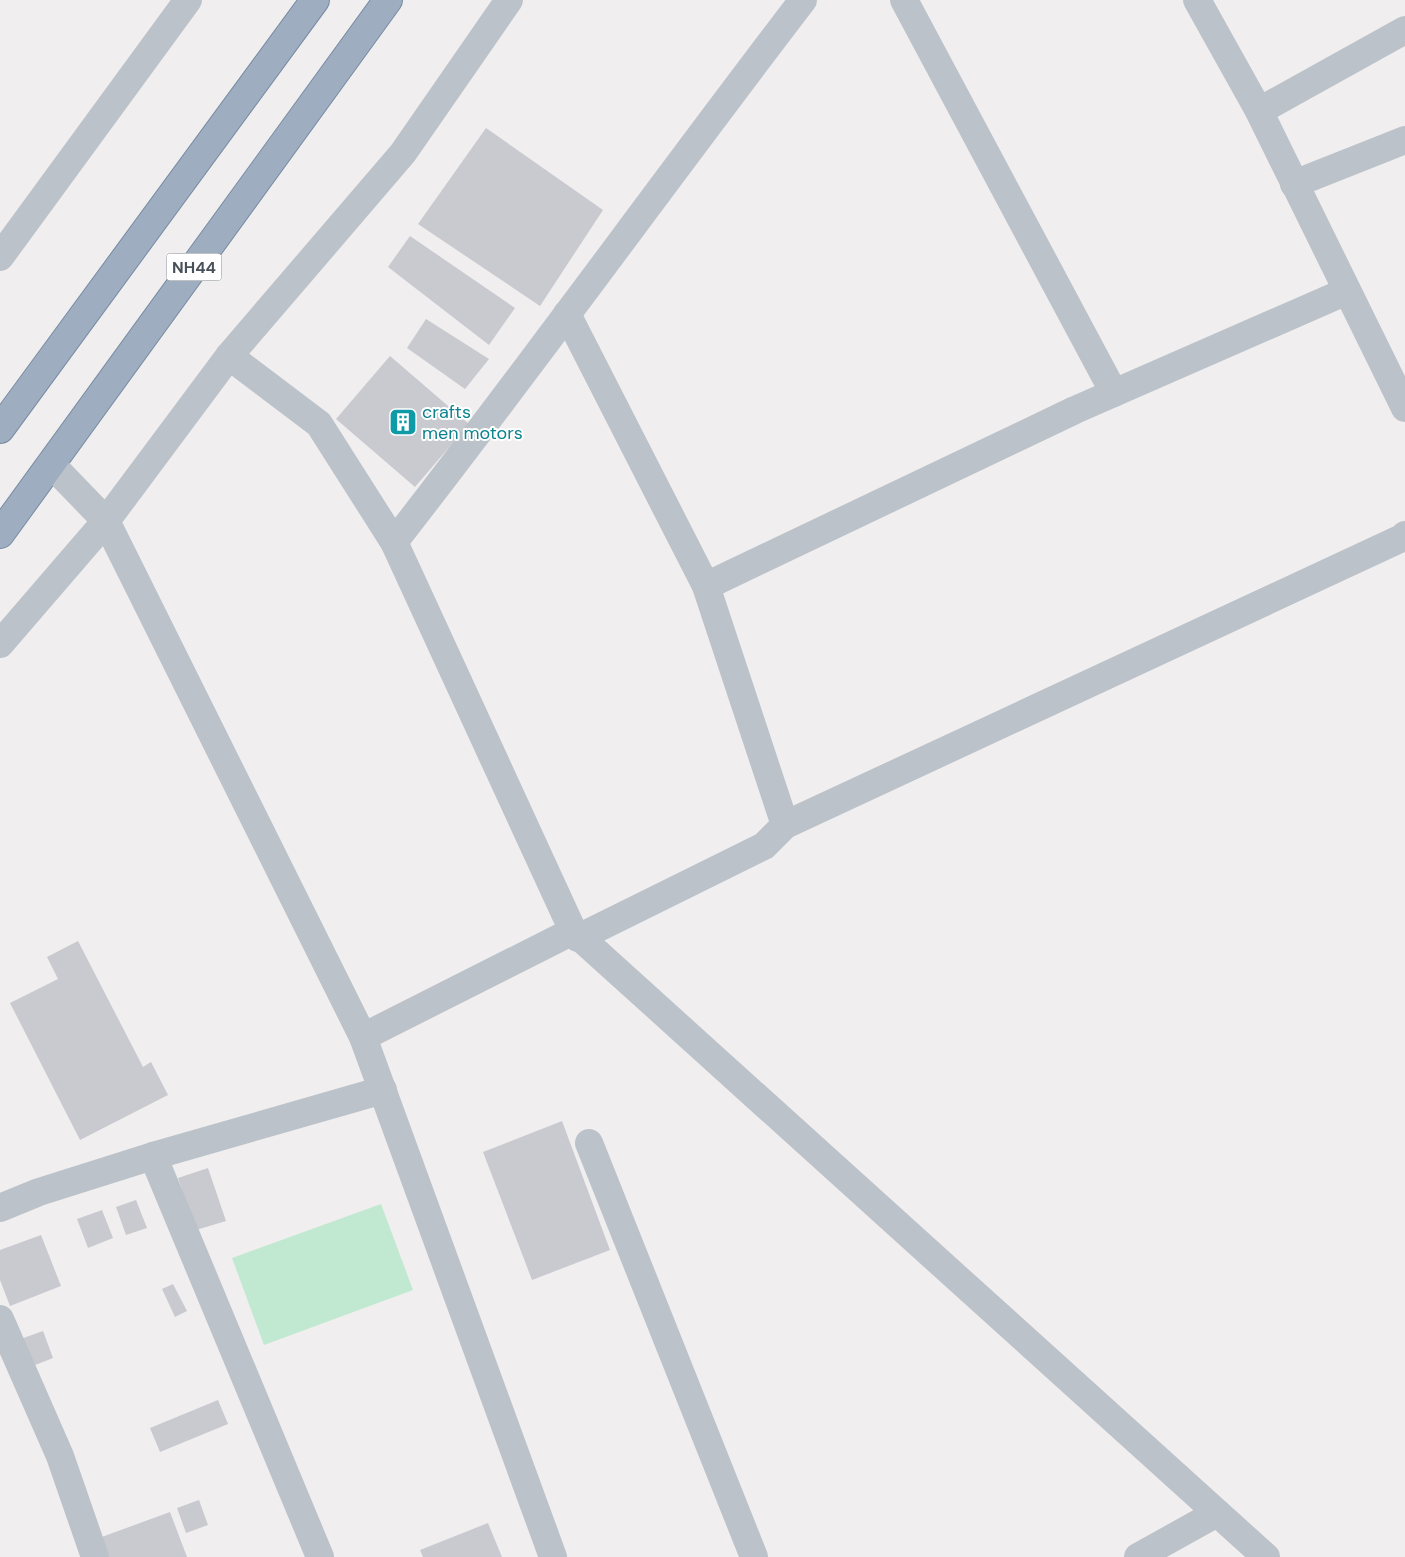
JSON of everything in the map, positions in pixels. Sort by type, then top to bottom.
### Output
[{"type":"highway","points":[[0,429],[315,0]]},
{"type":"highway","name":"NH44","points":[[0,534],[388,0]]},
{"type":"street","points":[[0,257],[188,0]]},
{"type":"street","points":[[0,644],[106,520],[229,356],[404,153],[509,0]]},
{"type":"street","points":[[394,542],[477,436],[727,99],[803,0]]},
{"type":"street","points":[[904,0],[1114,393]]},
{"type":"street","points":[[1196,0],[1259,112],[1405,408]]},
{"type":"street","points":[[1259,112],[1405,30]]},
{"type":"street","points":[[1294,184],[1405,140]]},
{"type":"street","points":[[706,586],[1075,410],[1347,291]]},
{"type":"street","points":[[567,314],[706,586],[785,825]]},
{"type":"street","points":[[229,356],[319,424],[394,542],[575,935],[1266,1557]]},
{"type":"street","points":[[51,464],[106,520],[363,1037],[553,1557]]},
{"type":"street","points":[[363,1037],[764,846],[785,825],[1405,535]]},
{"type":"street","points":[[0,1208],[39,1192],[153,1156],[383,1090]]},
{"type":"street","points":[[589,1143],[754,1557]]},
{"type":"street","points":[[153,1156],[320,1557]]},
{"type":"street","points":[[0,1319],[60,1456],[94,1557]]},
{"type":"street","points":[[1138,1557],[1217,1514]]},
{"type":"green space","points":[[381,1204],[413,1290],[264,1345],[232,1258]]},
{"type":"building","points":[[486,128],[603,210],[540,306],[418,224]]},
{"type":"building","points":[[410,236],[515,308],[489,345],[388,267]]},
{"type":"building","points":[[426,319],[489,359],[465,389],[407,348]]},
{"type":"building","name":"crafts men motors","points":[[390,356],[469,424],[415,487],[336,419]]},
{"type":"building","points":[[78,941],[143,1067],[151,1062],[168,1095],[80,1140],[10,1003],[58,979],[47,957]]},
{"type":"building","points":[[562,1121],[610,1250],[532,1280],[483,1152]]},
{"type":"building","points":[[208,1168],[226,1221],[196,1230],[178,1178]]},
{"type":"building","points":[[136,1200],[147,1228],[126,1235],[116,1207]]},
{"type":"building","points":[[102,1210],[113,1238],[88,1248],[77,1219]]},
{"type":"building","points":[[41,1235],[61,1286],[10,1306],[0,1280],[0,1250]]},
{"type":"building","points":[[173,1284],[187,1311],[175,1317],[162,1289]]},
{"type":"building","points":[[43,1331],[53,1358],[25,1369],[15,1341]]},
{"type":"building","points":[[218,1400],[228,1424],[160,1452],[150,1428]]},
{"type":"building","points":[[199,1500],[208,1525],[186,1533],[177,1508]]},
{"type":"building","points":[[170,1512],[187,1557],[106,1557],[99,1538]]},
{"type":"building","points":[[488,1523],[502,1557],[423,1557],[420,1550]]},
{"type":"place","name":"crafts men motors","points":[[403,422]]}]
